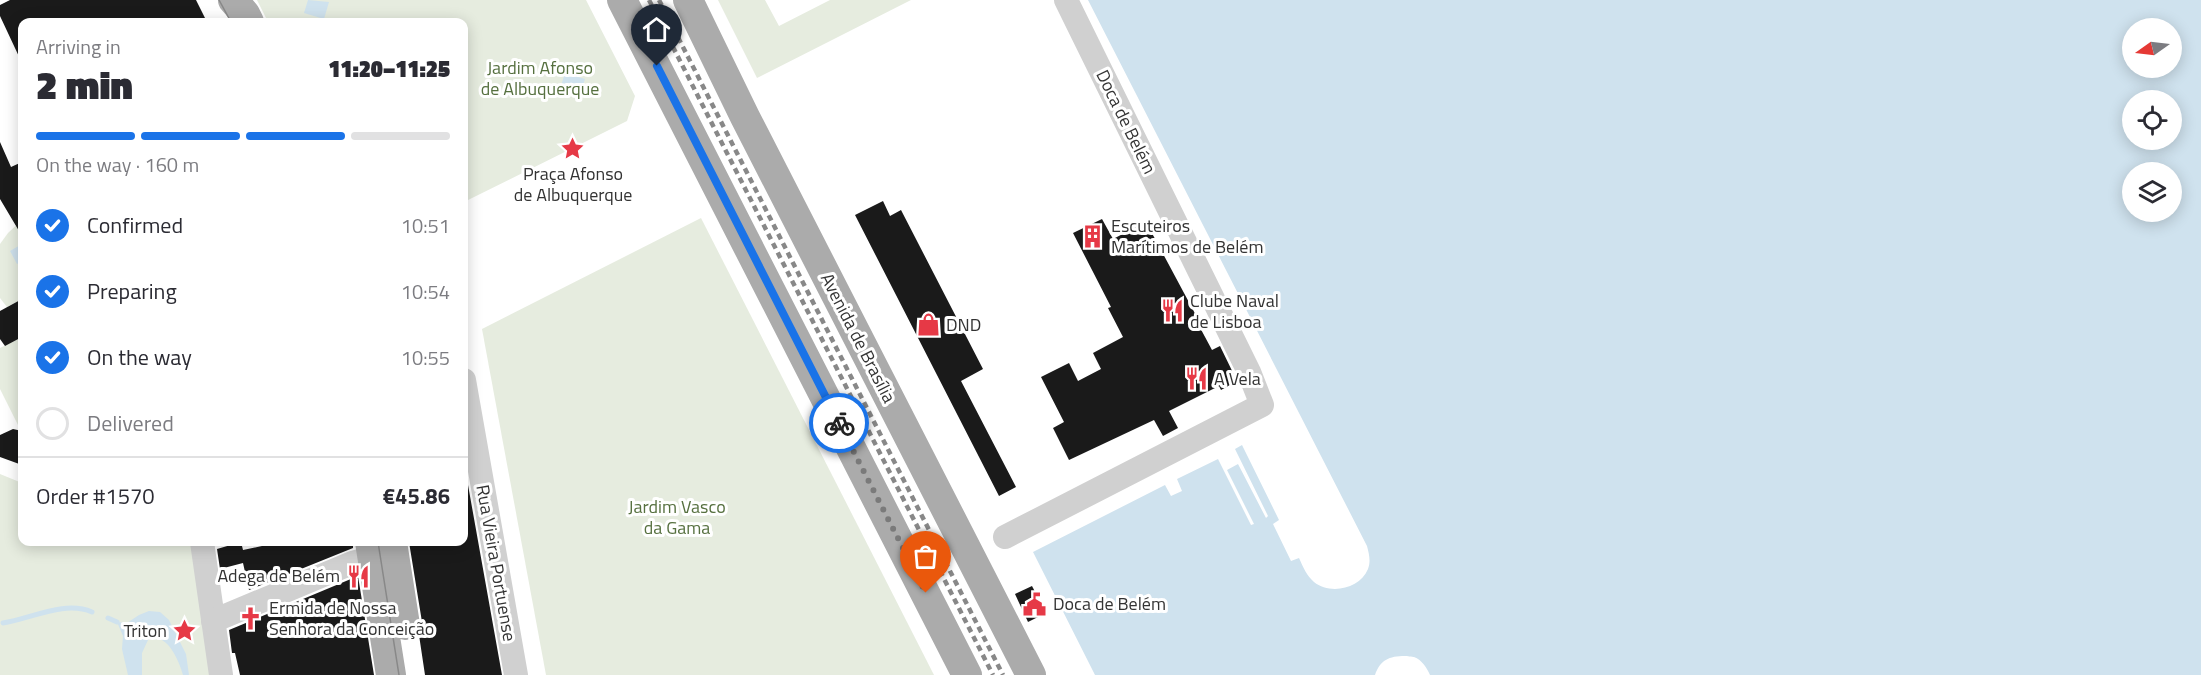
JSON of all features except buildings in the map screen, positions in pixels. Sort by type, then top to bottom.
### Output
[{"type":"main road","points":[[220,0],[225,18]]},
{"type":"main road","points":[[233,0],[247,18]]},
{"type":"main road","points":[[622,0],[968,675]]},
{"type":"main road","name":"Avenida de Brasília","points":[[688,0],[750,128],[1031,675]]},
{"type":"main road","points":[[378,547],[391,675]]},
{"type":"main road","points":[[378,547],[412,675]]},
{"type":"street","name":"Doca de Belém","points":[[1005,537],[1262,405],[1249,372],[1066,0]]},
{"type":"street","name":"Rua Vieira Portuense","points":[[468,403],[516,675]]},
{"type":"street","points":[[203,546],[221,675]]},
{"type":"street","points":[[213,621],[352,563],[378,547]]},
{"type":"green space","name":"Jardim Afonso de Albuquerque","points":[[257,0],[586,0],[635,96],[627,121],[468,200],[468,18],[266,18]]},
{"type":"green space","points":[[718,0],[765,0],[779,26],[830,0],[911,0],[757,78]]},
{"type":"green space","name":"Jardim Vasco da Gama","points":[[701,218],[934,675],[546,675],[482,329]]},
{"type":"green space","points":[[18,224],[18,301],[7,307],[0,298],[0,244]]},
{"type":"green space","points":[[18,339],[18,425],[0,389],[0,348]]},
{"type":"green space","points":[[0,474],[18,481],[18,546],[199,546],[218,675],[0,675]]},
{"type":"water","points":[[308,0],[329,2],[324,18],[304,13]]},
{"type":"water","points":[[1088,0],[2201,0],[2201,675],[1430,675],[1419,660],[1405,656],[1394,657],[1382,662],[1375,675],[1095,675],[1033,552],[1165,485],[1171,496],[1182,491],[1177,479],[1218,459],[1251,525],[1254,524],[1227,470],[1238,464],[1266,518],[1268,516],[1235,449],[1242,445],[1279,520],[1273,524],[1291,561],[1299,558],[1314,582],[1336,589],[1352,585],[1364,576],[1369,566],[1367,546]]},
{"type":"water","points":[[565,73],[585,79],[580,95],[560,89]]},
{"type":"water","points":[[18,246],[17,264],[10,251]]},
{"type":"water","points":[[149,611],[160,612],[169,620],[186,654],[189,675],[183,675],[179,662],[166,643],[155,638],[148,640],[142,653],[142,675],[128,675],[122,649],[123,636],[117,622],[127,623]]},
{"type":"waterway","points":[[3,623],[59,609],[70,608],[92,612]]},
{"type":"waterway","points":[[108,618],[117,622]]},
{"type":"tram line","points":[[219,0],[229,18]]},
{"type":"tram line","points":[[379,546],[399,675]]},
{"type":"railway","points":[[649,0],[993,675]]},
{"type":"railway","points":[[659,0],[1003,675]]},
{"type":"way so far","points":[[839,423],[926,593]]},
{"type":"place","name":"Praça Afonso de Albuquerque","points":[[573,148]]},
{"type":"place","name":"Escuteiros Marítimos de Belém","points":[[1093,236]]},
{"type":"place","name":"Clube Naval de Lisboa","points":[[1172,311]]},
{"type":"place","name":"DND","points":[[928,325]]},
{"type":"place","name":"A Vela","points":[[1196,379]]},
{"type":"place","name":"Adega de Belém","points":[[358,576]]},
{"type":"place","name":"Doca de Belém","points":[[1035,604]]},
{"type":"place","name":"Ermida de Nossa Senhora da Conceição","points":[[251,618]]},
{"type":"place","name":"Triton","points":[[185,631]]},
{"type":"route","points":[[657,66],[839,423]]}]
